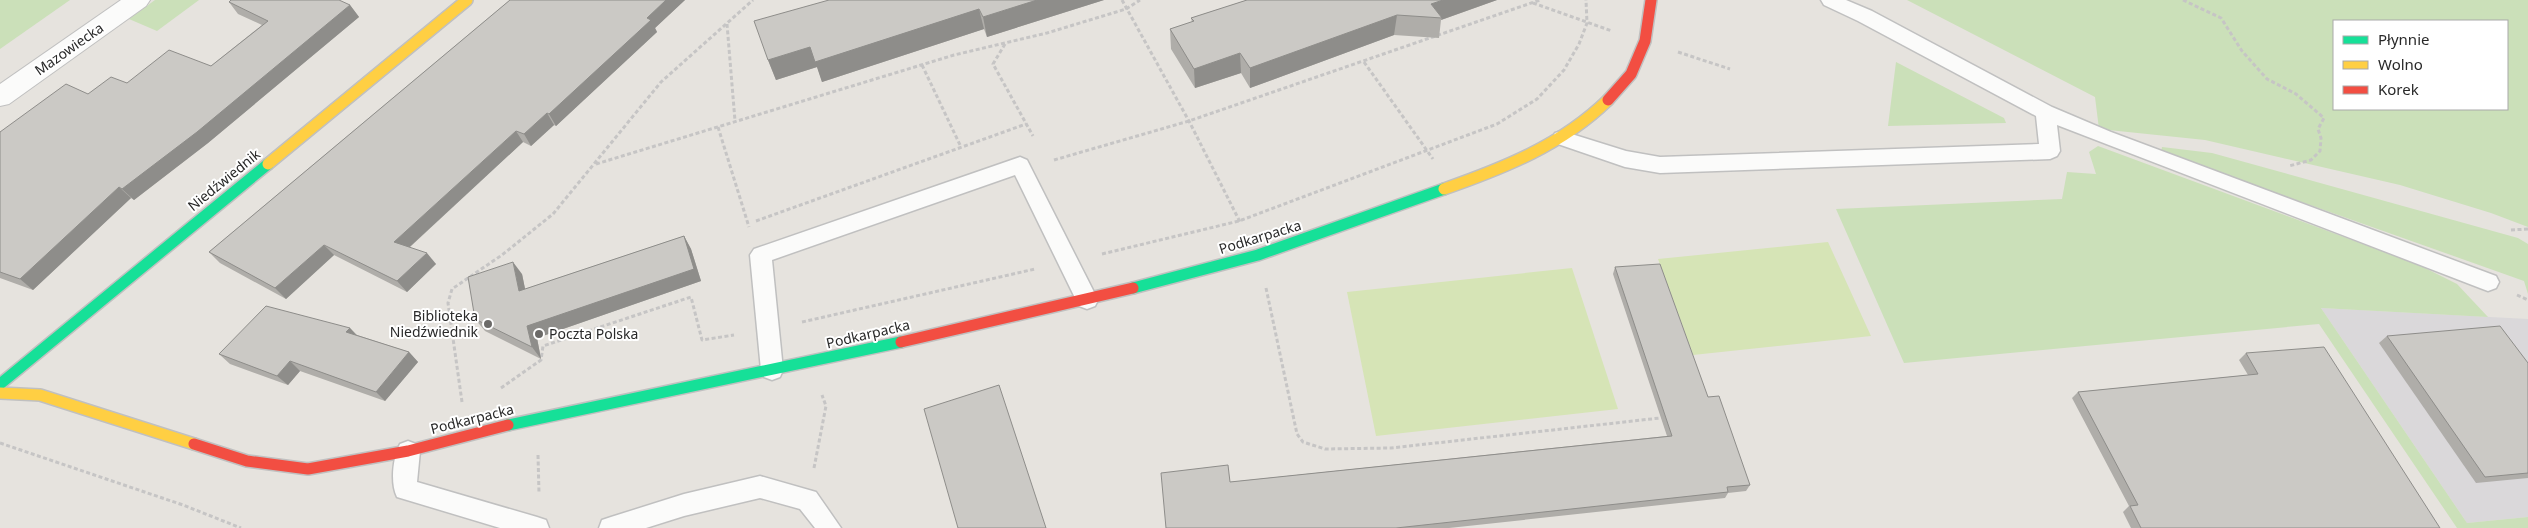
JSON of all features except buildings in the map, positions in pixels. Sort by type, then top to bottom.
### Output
[{"type":"street","name":"Mazowiecka","points":[[0,97],[138,0]]},
{"type":"street","name":"Niedźwiednik","points":[[0,384],[467,0]]},
{"type":"street","name":"Podkarpacka","points":[[0,393],[40,395],[247,461],[308,469],[408,451],[516,424],[811,362],[1087,300],[1258,256],[1453,186],[1506,165],[1562,138],[1604,105],[1631,74],[1645,41],[1651,0]]},
{"type":"lane","points":[[1830,0],[1865,16],[2045,112],[2104,137],[2488,282]]},
{"type":"lane","points":[[1562,138],[1625,159],[1660,164],[2050,152],[2045,112]]},
{"type":"lane","points":[[772,370],[761,255],[1020,165],[1087,300]]},
{"type":"lane","points":[[408,451],[405,489],[537,528]]},
{"type":"lane","points":[[611,528],[684,505],[760,488],[808,500],[829,528]]},
{"type":"path","points":[[462,407],[448,303],[452,289],[502,255],[553,214],[596,164],[661,82],[753,0]]},
{"type":"path","points":[[1122,0],[1189,121],[1258,256],[1272,307],[1297,434],[1303,442],[1324,449],[1391,448],[1660,418]]},
{"type":"path","points":[[596,164],[922,65],[1047,33],[1127,8],[1140,0]]},
{"type":"path","points":[[1048,162],[1189,121],[1540,0]]},
{"type":"path","points":[[497,391],[541,360],[543,346],[691,297],[702,340],[768,330],[1239,221],[1497,124],[1537,99],[1564,70],[1579,44],[1587,23],[1586,0]]},
{"type":"path","points":[[2183,0],[2220,18],[2242,51],[2267,79],[2296,94],[2324,118],[2318,129],[2322,137],[2319,154],[2308,164],[2289,166]]},
{"type":"path","points":[[1533,3],[1587,23]]},
{"type":"path","points":[[726,23],[735,121]]},
{"type":"path","points":[[1364,62],[1453,186]]},
{"type":"path","points":[[922,65],[961,147]]},
{"type":"path","points":[[748,224],[1026,124]]},
{"type":"path","points":[[718,127],[748,224],[761,255]]},
{"type":"path","points":[[2511,230],[2528,229]]},
{"type":"path","points":[[808,500],[826,406],[811,362]]},
{"type":"path","points":[[0,443],[183,505],[241,528]]},
{"type":"path","points":[[538,451],[539,500]]},
{"type":"shaded area","points":[[2321,308],[2528,319],[2528,517],[2467,523]]},
{"type":"green space","points":[[0,0],[70,0],[0,49]]},
{"type":"green space","points":[[155,0],[199,0],[157,31],[129,19]]},
{"type":"green space","points":[[1907,0],[2528,0],[2528,227],[2491,213],[2400,185],[2205,140],[2099,129],[2095,97]]},
{"type":"green space","points":[[1896,62],[2004,118],[2006,123],[1888,126]]},
{"type":"green space","points":[[2098,146],[2417,264],[2457,284],[2488,317],[2321,308],[2467,523],[2528,517],[2528,528],[2457,528],[2319,324],[1904,363],[1836,209],[2062,199],[2067,172],[2096,174],[2089,152]]},
{"type":"green space","points":[[2162,147],[2212,153],[2518,238],[2528,244],[2528,294],[2524,281],[2161,152]]},
{"type":"green space","points":[[1828,242],[1871,336],[1693,355],[1658,259]]},
{"type":"green space","points":[[1572,268],[1618,409],[1376,436],[1347,292]]},
{"type":"traffic: fast","points":[[0,384],[268,164]]},
{"type":"traffic: fast","points":[[1133,288],[1258,255],[1444,189]]},
{"type":"traffic: fast","points":[[508,425],[901,342]]},
{"type":"traffic: slow","points":[[268,164],[467,0]]},
{"type":"traffic: slow","points":[[1444,189],[1532,154],[1574,130],[1608,100]]},
{"type":"traffic: slow","points":[[0,393],[40,395],[194,444]]},
{"type":"traffic: jam","points":[[1608,100],[1631,74],[1645,41],[1651,0]]},
{"type":"traffic: jam","points":[[901,342],[1133,288]]},
{"type":"traffic: jam","points":[[194,444],[247,461],[308,469],[408,451],[508,425]]},
{"type":"place","name":"Biblioteka Niedźwiednik","points":[[488,324]]},
{"type":"place","name":"Poczta Polska","points":[[539,334]]}]
